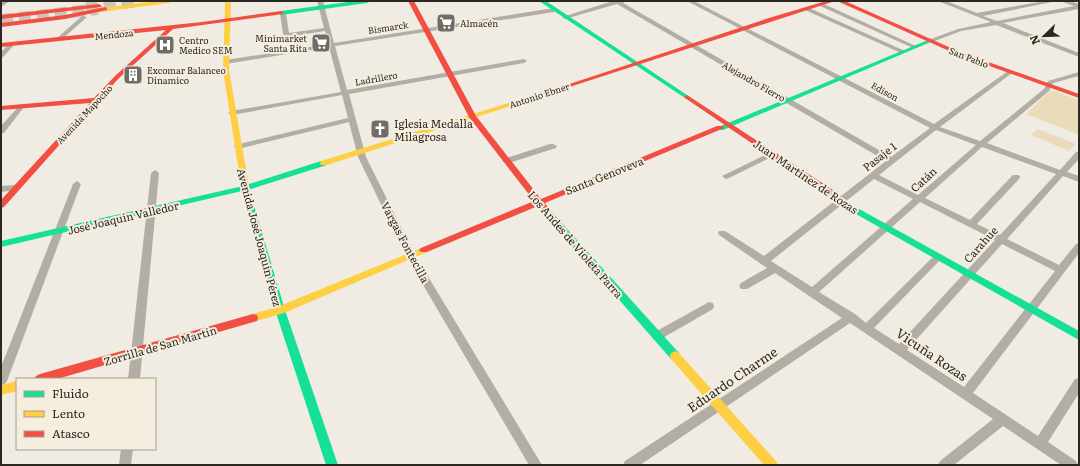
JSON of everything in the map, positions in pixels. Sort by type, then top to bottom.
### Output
[{"type":"main road","points":[[1,16],[139,1]]},
{"type":"main road","points":[[1,24],[65,17],[102,5],[169,1]]},
{"type":"main road","name":"Avenida José Joaquín Pérez","points":[[228,1],[226,62],[232,113],[245,188],[280,310],[332,465]]},
{"type":"main road","name":"Mendoza","points":[[1,46],[171,28],[283,13],[321,4],[366,1]]},
{"type":"main road","name":"Los Andes de Violeta Parra","points":[[411,1],[473,117],[506,161],[538,202],[772,465]]},
{"type":"main road","name":"Juan Martínez de Rozas","points":[[542,1],[774,154],[841,201],[886,228],[1079,336]]},
{"type":"main road","name":"Antonio Ebner","points":[[245,188],[473,117],[742,28],[832,1]]},
{"type":"main road","name":"San Pablo","points":[[836,1],[930,41],[1010,72],[1079,96]]},
{"type":"main road","name":"San Pablo","points":[[840,1],[861,11]]},
{"type":"main road","name":"Avenida Mapocho","points":[[1,205],[96,100],[140,55],[171,28]]},
{"type":"main road","name":"Santa Genoveva","points":[[280,310],[930,41]]},
{"type":"main road","points":[[1,108],[96,100]]},
{"type":"main road","name":"José Joaquín Valledor","points":[[1,244],[245,188]]},
{"type":"main road","name":"Zorrilla de San Martín","points":[[44,378],[280,310]]},
{"type":"main road","points":[[1,390],[16,386]]},
{"type":"street","points":[[1,5],[7,1]]},
{"type":"street","points":[[565,17],[619,1]]},
{"type":"street","name":"Alejandro Fierro","points":[[619,1],[892,161]]},
{"type":"street","name":"Edison","points":[[690,1],[934,128],[1079,179]]},
{"type":"street","points":[[941,1],[1079,55]]},
{"type":"street","points":[[977,15],[1054,1]]},
{"type":"street","points":[[1063,1],[1079,7]]},
{"type":"street","name":"Vargas Fontecilla","points":[[321,4],[360,153],[411,256],[536,465]]},
{"type":"street","points":[[822,5],[916,47]]},
{"type":"street","points":[[930,41],[960,30],[1079,7]]},
{"type":"street","points":[[807,9],[903,52]]},
{"type":"street","name":"Bismarck","points":[[226,62],[554,10]]},
{"type":"street","points":[[283,13],[287,35],[327,29]]},
{"type":"street","points":[[58,40],[84,17]]},
{"type":"street","points":[[1,56],[12,44]]},
{"type":"street","name":"Ladrillero","points":[[232,113],[524,60]]},
{"type":"street","name":"Pasaje 1","points":[[764,261],[934,128],[1010,72]]},
{"type":"street","points":[[1049,85],[1052,80],[1079,74]]},
{"type":"street","name":"Catán","points":[[813,292],[981,144],[1047,90],[1049,85]]},
{"type":"street","points":[[1,131],[22,106]]},
{"type":"street","points":[[238,147],[351,119]]},
{"type":"street","points":[[506,161],[553,146]]},
{"type":"street","points":[[726,176],[774,154]]},
{"type":"street","name":"Carahue","points":[[900,350],[1079,154]]},
{"type":"street","points":[[134,378],[155,173]]},
{"type":"street","points":[[873,175],[1060,270]]},
{"type":"street","points":[[971,224],[1016,177]]},
{"type":"street","points":[[1,381],[77,184]]},
{"type":"street","points":[[1,189],[15,188]]},
{"type":"street","name":"Vicuña Rozas","points":[[722,233],[868,328],[1072,465]]},
{"type":"street","points":[[966,394],[1079,246]]},
{"type":"street","points":[[868,328],[938,256]]},
{"type":"street","points":[[744,286],[775,268]]},
{"type":"street","points":[[657,336],[709,306]]},
{"type":"street","name":"Eduardo Charme","points":[[629,465],[851,317]]},
{"type":"street","points":[[1040,444],[1079,383]]},
{"type":"street","points":[[944,465],[1003,419]]},
{"type":"street","points":[[125,465],[127,450]]},
{"type":"shaded area","points":[[1051,90],[1079,100],[1079,135],[1026,114]]},
{"type":"shaded area","points":[[1038,129],[1076,144],[1069,151],[1031,135]]},
{"type":"tunnel","points":[[86,8],[137,1]]},
{"type":"tunnel","points":[[1,20],[98,9]]},
{"type":"traffic: fast","points":[[281,13],[367,1]]},
{"type":"traffic: fast","points":[[542,1],[687,97]]},
{"type":"traffic: fast","points":[[720,128],[930,41]]},
{"type":"traffic: fast","points":[[1,244],[245,188],[324,163]]},
{"type":"traffic: fast","points":[[246,192],[280,310],[332,465]]},
{"type":"traffic: fast","points":[[843,203],[1079,336]]},
{"type":"traffic: fast","points":[[546,211],[675,356]]},
{"type":"traffic: slow","points":[[92,11],[169,1]]},
{"type":"traffic: slow","points":[[228,1],[226,70],[246,192]]},
{"type":"traffic: slow","points":[[324,163],[521,101]]},
{"type":"traffic: slow","points":[[253,318],[280,310],[424,250]]},
{"type":"traffic: slow","points":[[675,356],[772,465]]},
{"type":"traffic: slow","points":[[1,390],[16,386]]},
{"type":"traffic: jam","points":[[411,1],[473,117],[546,211]]},
{"type":"traffic: jam","points":[[521,101],[771,19],[832,1]]},
{"type":"traffic: jam","points":[[840,1],[958,53],[1079,96]]},
{"type":"traffic: jam","points":[[1,17],[99,6]]},
{"type":"traffic: jam","points":[[1,25],[65,17],[105,9]]},
{"type":"traffic: jam","points":[[1,45],[202,24],[281,13]]},
{"type":"traffic: jam","points":[[1,205],[117,77],[171,28]]},
{"type":"traffic: jam","points":[[687,97],[836,196],[843,203]]},
{"type":"traffic: jam","points":[[1,108],[96,100]]},
{"type":"traffic: jam","points":[[424,250],[720,128]]},
{"type":"traffic: jam","points":[[43,378],[253,318]]},
{"type":"place","name":"Almacén","points":[[446,23]]},
{"type":"place","name":"Minimarket Santa Rita","points":[[321,43]]},
{"type":"place","name":"Centro Medico SEM","points":[[165,45]]},
{"type":"place","name":"Excomar Balanceo Dinamico","points":[[133,75]]},
{"type":"place","name":"Iglesia Medalla Milagrosa","points":[[380,129]]}]
